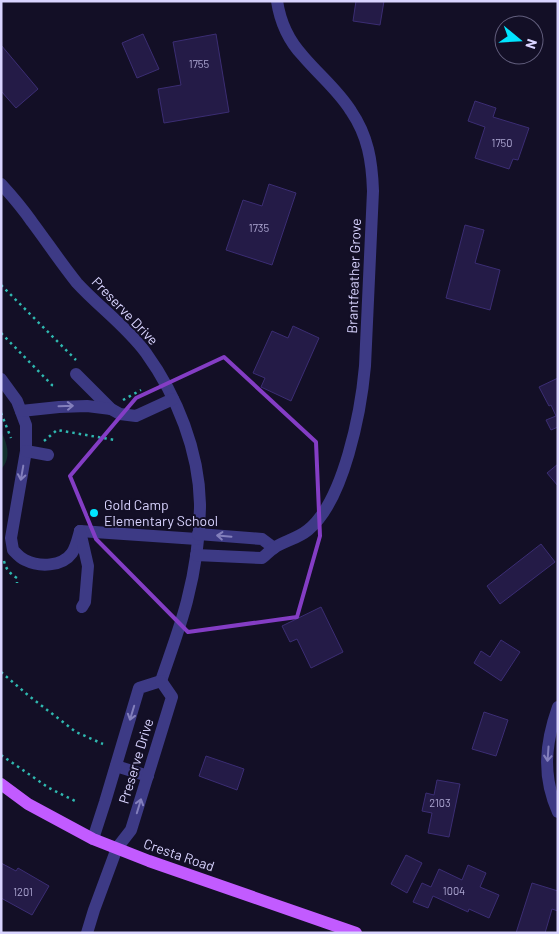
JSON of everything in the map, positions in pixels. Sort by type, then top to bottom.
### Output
[{"type":"main road","name":"Cresta Road","points":[[1,784],[28,804],[93,839],[356,933]]},
{"type":"street","name":"Brantfeather Grove","points":[[196,555],[262,558],[274,548],[308,530],[321,516],[341,477],[361,401],[366,366],[373,191],[372,166],[368,144],[351,110],[336,91],[301,55],[291,40],[284,27],[277,1]]},
{"type":"street","name":"Preserve Drive","points":[[1,184],[17,202],[64,268],[132,336],[145,352],[159,372],[182,417],[195,462],[198,484],[200,505],[198,536],[195,566],[186,604],[162,681]]},
{"type":"street","points":[[79,369],[114,403],[120,414],[136,416],[173,399]]},
{"type":"street","points":[[1,380],[18,401],[26,425],[26,451],[7,552],[37,564],[55,563],[65,560],[73,552],[80,531]]},
{"type":"street","points":[[21,411],[114,403]]},
{"type":"street","points":[[26,451],[48,455]]},
{"type":"street","points":[[80,531],[262,540],[274,548]]},
{"type":"street","points":[[80,531],[88,566],[85,602],[82,607]]},
{"type":"street","name":"Preserve Drive","points":[[93,839],[139,688],[162,681]]},
{"type":"street","name":"Preserve Drive","points":[[87,933],[116,848],[131,830],[172,696],[162,681]]},
{"type":"street","points":[[558,707],[549,739],[547,774],[550,793],[558,812]]},
{"type":"street","points":[[116,766],[148,776]]},
{"type":"path","points":[[1,285],[79,369]]},
{"type":"path","points":[[1,333],[52,385],[49,389]]},
{"type":"path","points":[[114,403],[141,390]]},
{"type":"path","points":[[26,451],[45,440],[57,430],[115,440]]},
{"type":"path","points":[[1,672],[76,732],[103,744]]},
{"type":"path","points":[[1,755],[49,788],[77,802]]},
{"type":"highlighted area","points":[[224,357],[316,442],[320,536],[297,617],[188,632],[96,539],[70,476],[136,398]]},
{"type":"green space","points":[[1,431],[7,445],[7,455],[1,469]]},
{"type":"building","points":[[356,1],[384,1],[380,25],[353,21]]},
{"type":"building","points":[[143,34],[159,69],[137,78],[122,43]]},
{"type":"building","points":[[216,34],[229,112],[164,123],[158,89],[181,85],[173,42]]},
{"type":"building","points":[[1,45],[38,89],[16,108],[1,91]]},
{"type":"building","points":[[475,101],[496,108],[493,117],[529,128],[518,160],[513,159],[509,169],[475,158],[485,127],[468,121]]},
{"type":"building","points":[[269,184],[296,193],[272,265],[226,250],[243,200],[262,206]]},
{"type":"building","points":[[465,225],[484,230],[475,263],[500,270],[490,310],[446,298]]},
{"type":"building","points":[[293,326],[319,338],[291,401],[261,387],[265,378],[253,373],[272,331],[288,338]]},
{"type":"building","points":[[558,378],[558,427],[551,430],[546,420],[556,416],[539,387]]},
{"type":"building","points":[[558,464],[558,486],[547,473]]},
{"type":"building","points":[[541,544],[555,562],[500,604],[487,586]]},
{"type":"building","points":[[321,607],[343,652],[311,668],[297,639],[290,642],[282,626]]},
{"type":"building","points":[[501,640],[520,652],[501,681],[474,663],[481,651],[490,657]]},
{"type":"building","points":[[484,712],[508,720],[496,756],[472,749]]},
{"type":"building","points":[[206,756],[244,769],[237,790],[199,776]]},
{"type":"building","points":[[437,780],[460,784],[449,837],[428,833],[432,813],[422,811],[426,793],[434,795]]},
{"type":"building","points":[[406,855],[422,863],[407,893],[391,884]]},
{"type":"building","points":[[1,863],[16,871],[18,868],[49,886],[32,915],[1,898]]},
{"type":"building","points":[[468,865],[486,873],[480,887],[499,895],[489,918],[469,909],[468,912],[433,896],[428,908],[413,902],[422,883],[431,887],[439,869],[462,880]]},
{"type":"building","points":[[532,883],[558,891],[558,911],[552,909],[545,933],[516,933]]},
{"type":"place","name":"Gold Camp Elementary School","points":[[94,513]]}]
